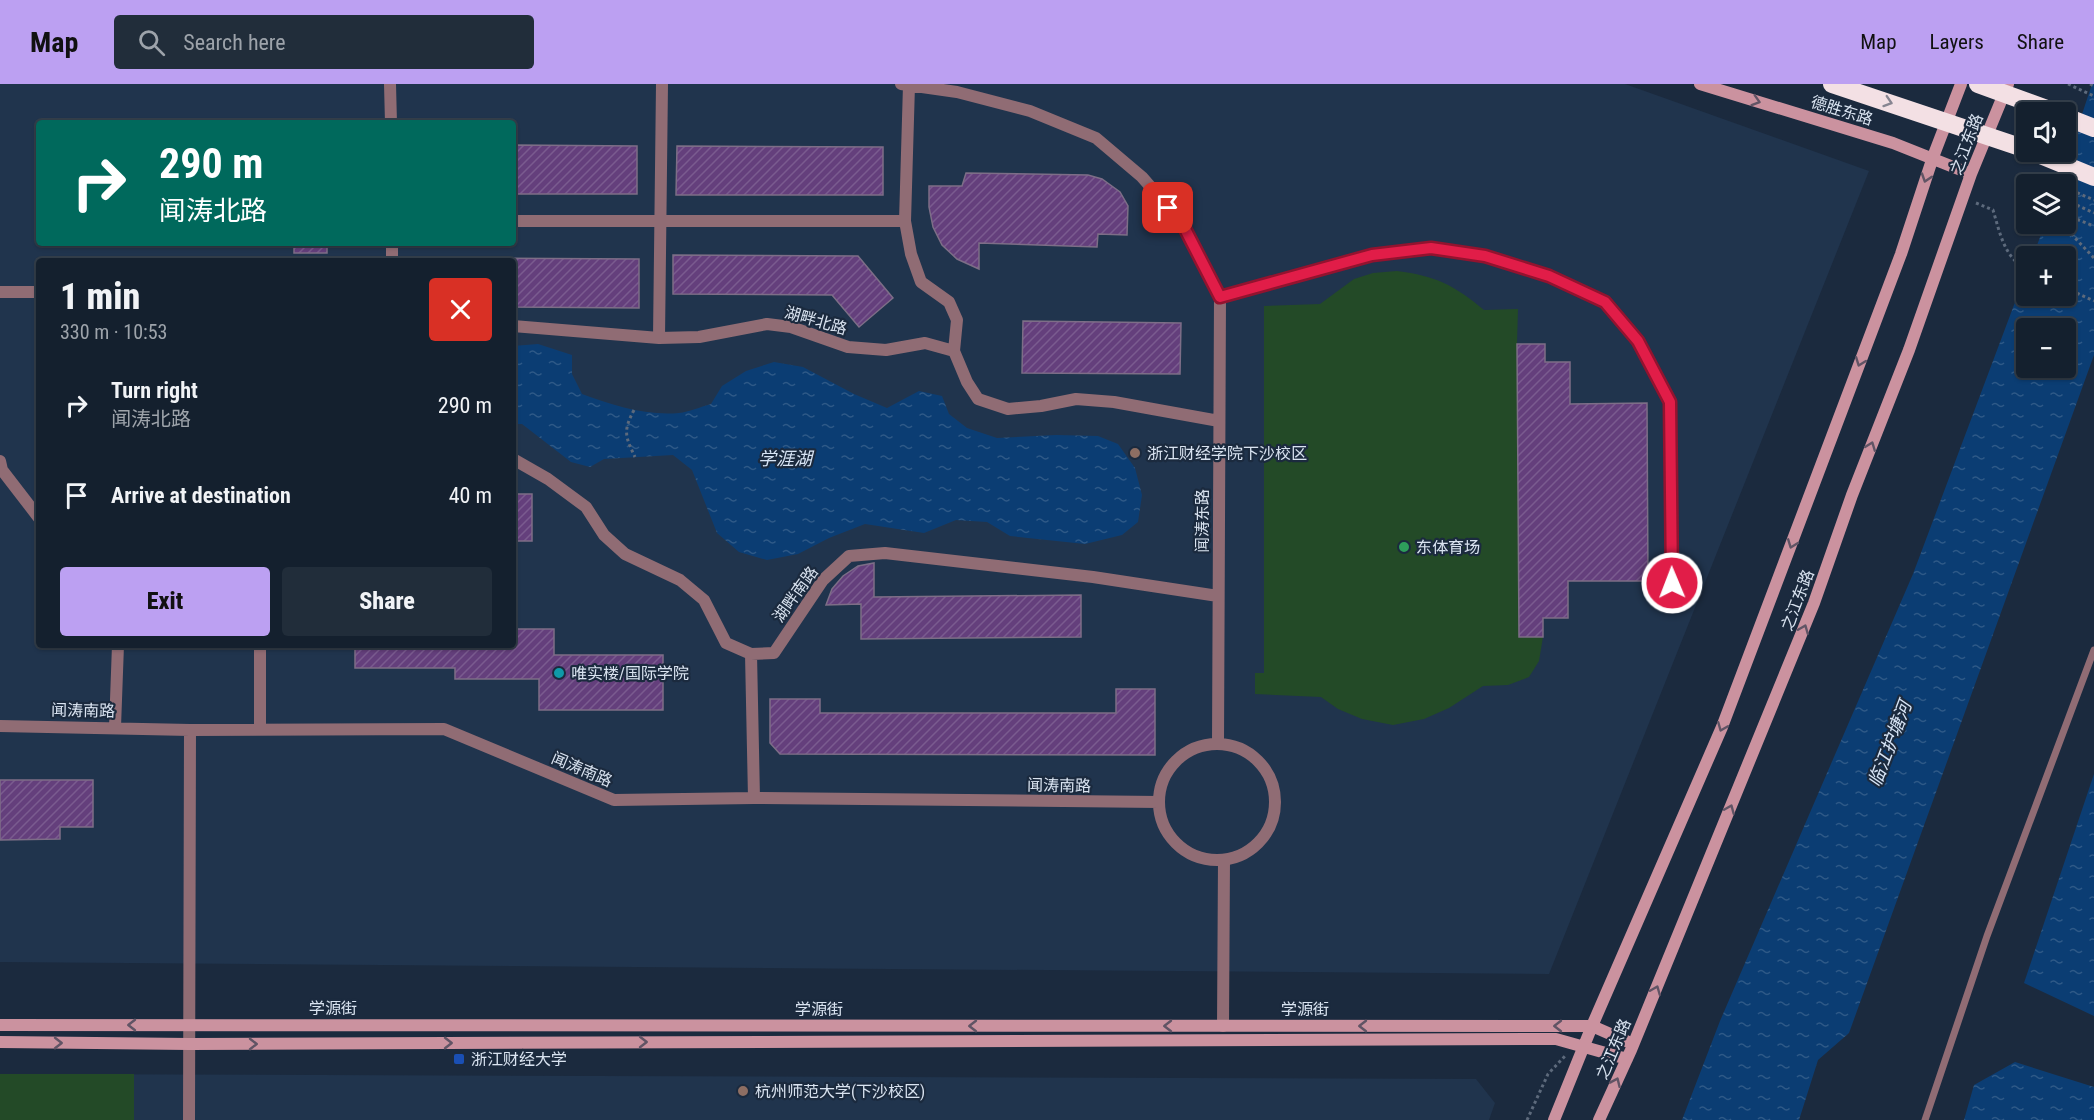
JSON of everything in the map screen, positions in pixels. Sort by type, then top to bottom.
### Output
[{"type":"highway","points":[[1832,84],[2016,145]]},
{"type":"highway","points":[[1978,84],[2028,102]]},
{"type":"highway","points":[[2076,121],[2094,128]]},
{"type":"highway","points":[[2057,162],[2094,177]]},
{"type":"main road","name":"德胜东路","points":[[1700,84],[1933,157],[1971,174]]},
{"type":"main road","name":"之江东路","points":[[1554,1120],[1580,1045],[1592,1026],[1722,727],[1901,254],[1933,157],[1961,84]]},
{"type":"main road","name":"之江东路","points":[[1599,1120],[1634,1044],[1814,603],[1852,495],[1909,350],[1971,174],[2008,84]]},
{"type":"main road","name":"学源街","points":[[0,1025],[1592,1026],[1634,1044]]},
{"type":"main road","points":[[0,1042],[190,1044],[1556,1039],[1627,1059]]},
{"type":"street","points":[[390,84],[391,120]]},
{"type":"street","points":[[659,338],[662,84]]},
{"type":"street","points":[[1219,421],[1114,402],[1076,399],[1041,406],[1008,409],[978,399],[967,382],[954,351],[957,320],[949,302],[921,282],[911,254],[905,221],[905,85],[957,92],[1030,111],[1096,138],[1142,177],[1182,223],[1220,297]]},
{"type":"street","points":[[516,221],[905,221]]},
{"type":"street","points":[[0,292],[36,292]]},
{"type":"street","name":"闻涛东路","points":[[1218,744],[1220,297]]},
{"type":"street","name":"湖畔北路","points":[[516,326],[659,338],[699,337],[767,324],[791,327],[848,347],[886,350],[925,343],[954,351]]},
{"type":"street","points":[[0,461],[2,470],[36,514]]},
{"type":"street","points":[[516,461],[548,479],[586,507],[604,535],[625,554],[680,580],[696,593],[704,600],[726,643],[751,654],[754,798]]},
{"type":"street","name":"湖畔南路","points":[[751,654],[774,653],[823,580],[849,556],[885,552],[1093,577],[1218,596]]},
{"type":"street","points":[[115,727],[118,648]]},
{"type":"street","points":[[260,648],[260,729]]},
{"type":"street","name":"闻涛南路","points":[[0,726],[190,730],[444,729],[614,800],[754,798],[1159,802]]},
{"type":"street","points":[[189,1120],[190,730]]},
{"type":"street","points":[[1218,744],[1237,748],[1254,757],[1267,772],[1271,781],[1276,809],[1270,828],[1259,843],[1243,855],[1224,860],[1204,859],[1186,851],[1172,838],[1162,822],[1159,802],[1162,784],[1170,768],[1183,755],[1200,747],[1218,744]]},
{"type":"street","points":[[1223,1026],[1224,860]]},
{"type":"lane","points":[[1220,297],[1372,255],[1431,248],[1485,256],[1538,273],[1605,302],[1638,341],[1670,402],[1672,583]]},
{"type":"lane","points":[[1925,1120],[1987,936],[2094,650]]},
{"type":"path","points":[[2068,84],[2094,96]]},
{"type":"path","points":[[2076,192],[2094,200]]},
{"type":"path","points":[[1963,198],[1993,210],[2005,249],[2016,261]]},
{"type":"path","points":[[2076,205],[2094,213]]},
{"type":"path","points":[[2076,219],[2094,226]]},
{"type":"path","points":[[2072,234],[2094,258]]},
{"type":"path","points":[[2076,293],[2094,301]]},
{"type":"path","points":[[634,410],[626,426],[626,439],[634,457]]},
{"type":"path","points":[[1527,1120],[1548,1074],[1580,1045]]},
{"type":"shaded area","name":"浙江财经学院下沙校区","points":[[0,84],[1625,84],[1869,171],[1549,974],[0,962]]},
{"type":"shaded area","name":"杭州师范大学(下沙校区)","points":[[0,1074],[1476,1079],[1495,1103],[1489,1120],[0,1120]]},
{"type":"green space","name":"东体育场","points":[[1397,271],[1444,283],[1484,310],[1518,309],[1517,344],[1545,344],[1543,637],[1539,661],[1529,677],[1508,685],[1483,686],[1449,708],[1424,719],[1393,725],[1362,719],[1338,709],[1321,697],[1255,694],[1255,673],[1264,673],[1264,306],[1320,304],[1354,279],[1373,273]]},
{"type":"green space","points":[[0,1074],[134,1074],[134,1120],[0,1120]]},
{"type":"water","name":"临江护塘河","points":[[2092,84],[2094,84],[2094,355],[1849,1033],[1818,1060],[1799,1120],[1682,1120],[1720,1021],[1913,574],[2016,300],[2016,306],[2076,306],[2076,246],[2037,246],[2041,234],[2076,234],[2076,174],[2062,174],[2066,162],[2076,162],[2076,132]]},
{"type":"water","name":"学涯湖","points":[[538,344],[572,355],[572,374],[582,394],[617,406],[654,413],[679,413],[711,404],[722,386],[746,371],[774,362],[803,367],[854,394],[887,408],[919,391],[942,396],[949,414],[967,428],[997,438],[1056,435],[1098,436],[1118,444],[1135,468],[1142,495],[1138,522],[1122,535],[1085,544],[1010,536],[987,522],[956,520],[924,533],[865,524],[829,538],[798,554],[767,560],[739,552],[717,533],[692,470],[673,455],[604,459],[590,467],[571,462],[522,424],[516,424],[516,346]]},
{"type":"water","points":[[2094,774],[2094,1016],[2024,983]]},
{"type":"water","points":[[2015,1062],[2094,1087],[2094,1120],[1964,1120],[1974,1085]]},
{"type":"building","points":[[516,145],[637,146],[637,194],[516,194]]},
{"type":"building","points":[[677,146],[883,147],[883,195],[676,195]]},
{"type":"building","points":[[966,173],[1088,175],[1102,179],[1120,192],[1128,206],[1127,235],[1098,234],[1097,247],[979,243],[979,269],[957,259],[942,245],[933,227],[929,207],[929,186],[962,186]]},
{"type":"building","points":[[294,246],[327,246],[327,253],[294,253]]},
{"type":"building","points":[[673,255],[858,256],[893,298],[859,327],[832,295],[673,294]]},
{"type":"building","points":[[516,258],[639,259],[639,308],[516,307]]},
{"type":"building","points":[[1023,321],[1181,323],[1180,374],[1022,373]]},
{"type":"building","points":[[1517,344],[1545,344],[1545,362],[1570,362],[1570,404],[1647,403],[1648,581],[1568,581],[1568,618],[1543,618],[1543,637],[1519,637]]},
{"type":"building","points":[[516,494],[532,494],[532,541],[516,541]]},
{"type":"building","points":[[874,563],[874,597],[1081,595],[1081,637],[861,639],[861,604],[826,605],[832,589],[843,576],[858,566]]},
{"type":"building","name":"唯实楼/国际学院","points":[[516,629],[554,629],[554,655],[663,655],[663,710],[539,710],[539,679],[455,679],[455,668],[355,668],[355,648],[516,648]]},
{"type":"building","points":[[1116,689],[1155,689],[1155,755],[780,754],[770,743],[770,699],[820,699],[820,713],[1116,713]]},
{"type":"building","points":[[0,780],[93,780],[93,827],[60,827],[60,839],[0,840]]},
{"type":"place","name":"浙江财经学院下沙校区","points":[[1135,453]]},
{"type":"place","name":"东体育场","points":[[1404,547]]},
{"type":"place","name":"唯实楼/国际学院","points":[[559,673]]},
{"type":"place","name":"浙江财经大学","points":[[459,1059]]},
{"type":"place","name":"杭州师范大学(下沙校区)","points":[[743,1091]]},
{"type":"route","points":[[1168,208],[1182,223],[1220,297],[1372,255],[1431,248],[1485,256],[1549,276],[1605,302],[1638,341],[1670,402],[1672,583]]}]
